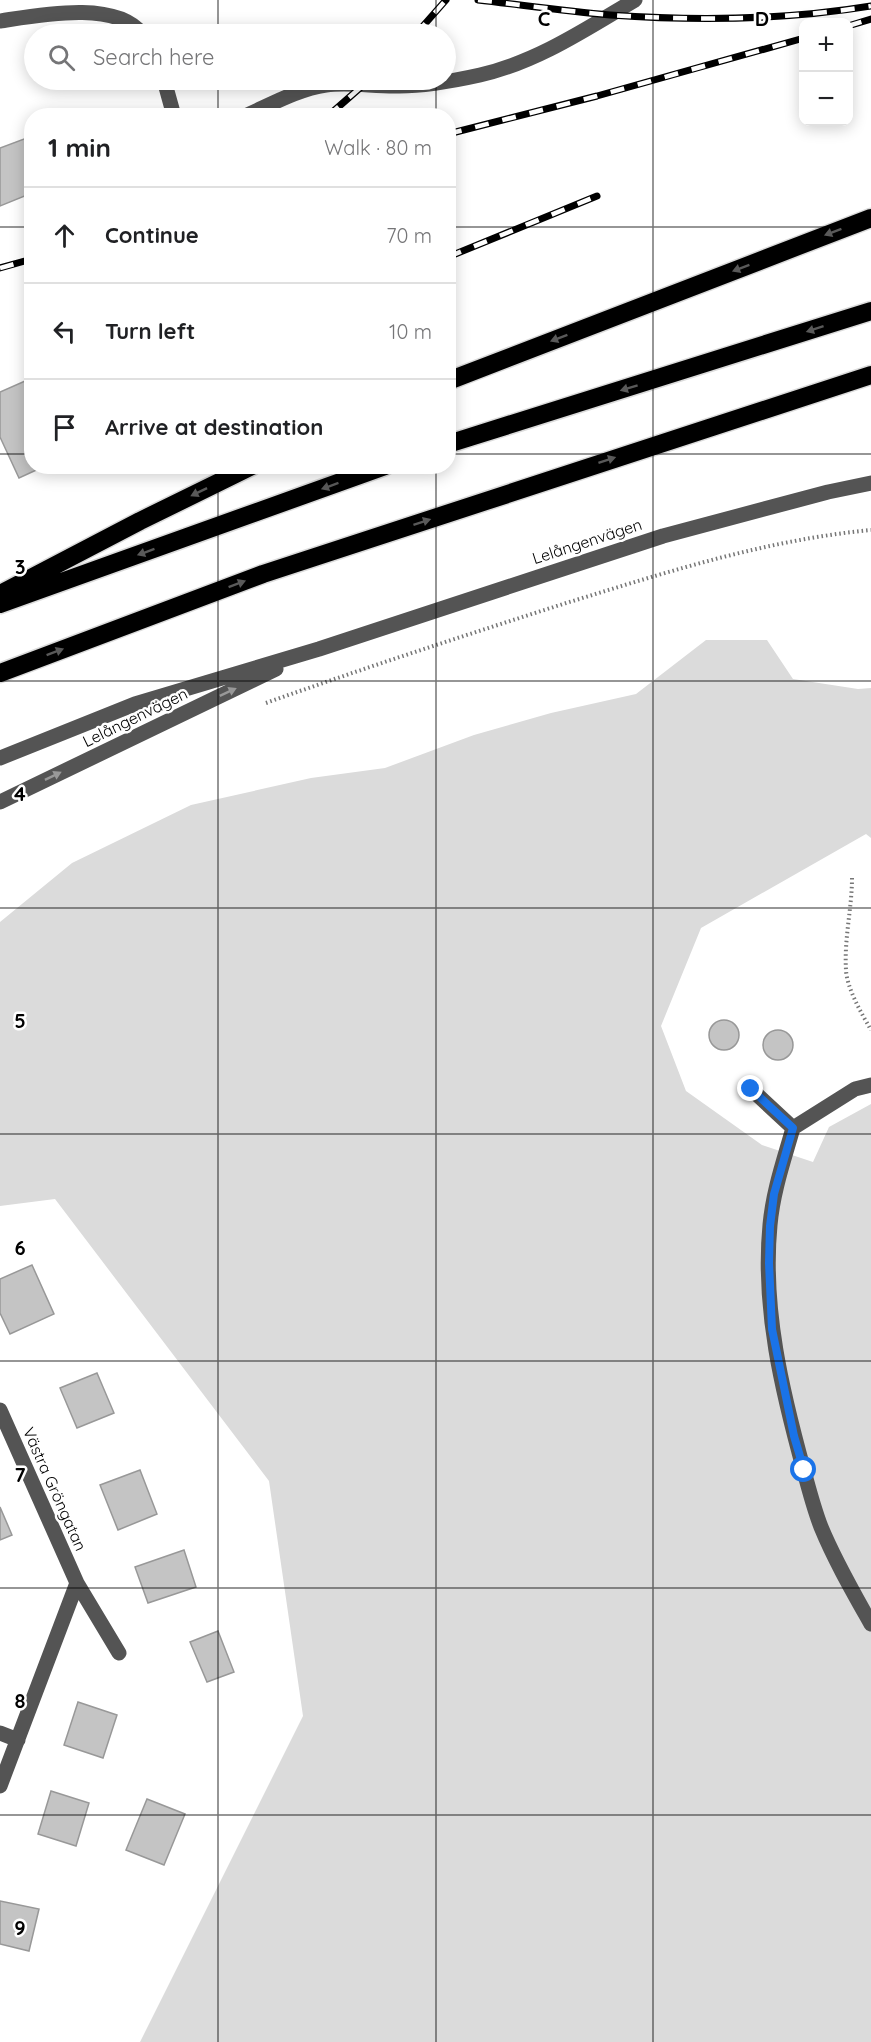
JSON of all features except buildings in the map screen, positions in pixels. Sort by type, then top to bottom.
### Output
[{"type":"highway","points":[[456,378],[871,218]]},
{"type":"highway","points":[[456,441],[871,311]]},
{"type":"highway","points":[[0,673],[262,574],[871,375]]},
{"type":"highway","points":[[0,594],[236,474]]},
{"type":"highway","points":[[0,604],[363,474]]},
{"type":"street","points":[[456,78],[481,75],[535,56],[635,0]]},
{"type":"street","points":[[0,21],[70,11],[106,12],[135,24]]},
{"type":"street","points":[[167,90],[172,108]]},
{"type":"street","points":[[264,108],[310,90]]},
{"type":"street","name":"Lelångenvägen","points":[[0,758],[135,704],[319,649],[663,536],[816,495],[871,483]]},
{"type":"street","name":"Lelångenvägen","points":[[0,802],[319,649]]},
{"type":"street","points":[[871,1085],[855,1089],[793,1128],[774,1194],[769,1263],[772,1329],[794,1436],[813,1506],[843,1576],[871,1624]]},
{"type":"street","points":[[751,1089],[793,1128]]},
{"type":"street","name":"Västra Gröngatan","points":[[0,1410],[77,1583],[118,1653]]},
{"type":"street","points":[[0,1786],[77,1583]]},
{"type":"street","points":[[0,1733],[18,1740]]},
{"type":"path","points":[[260,705],[459,637],[754,548],[823,535],[871,530]]},
{"type":"path","points":[[852,878],[847,928],[846,972],[861,1013],[871,1030]]},
{"type":"shaded area","points":[[706,640],[767,640],[793,679],[858,689],[871,688],[871,838],[866,834],[701,928],[661,1026],[686,1091],[762,1145],[813,1162],[829,1127],[871,1104],[871,2042],[140,2042],[303,1716],[269,1481],[55,1199],[0,1206],[0,922],[72,863],[191,805],[311,778],[385,768],[474,735],[551,713],[636,694]]},
{"type":"railway","points":[[425,24],[446,0]]},
{"type":"railway","points":[[478,0],[610,15],[675,18],[774,17],[871,6]]},
{"type":"railway","points":[[853,24],[871,19]]},
{"type":"railway","points":[[456,132],[597,96],[799,39]]},
{"type":"railway","points":[[337,108],[358,90]]},
{"type":"railway","points":[[456,254],[597,196]]},
{"type":"railway","points":[[0,268],[24,261]]},
{"type":"route","points":[[751,1089],[793,1128],[774,1194],[769,1263],[772,1329],[794,1436],[804,1470]]}]
